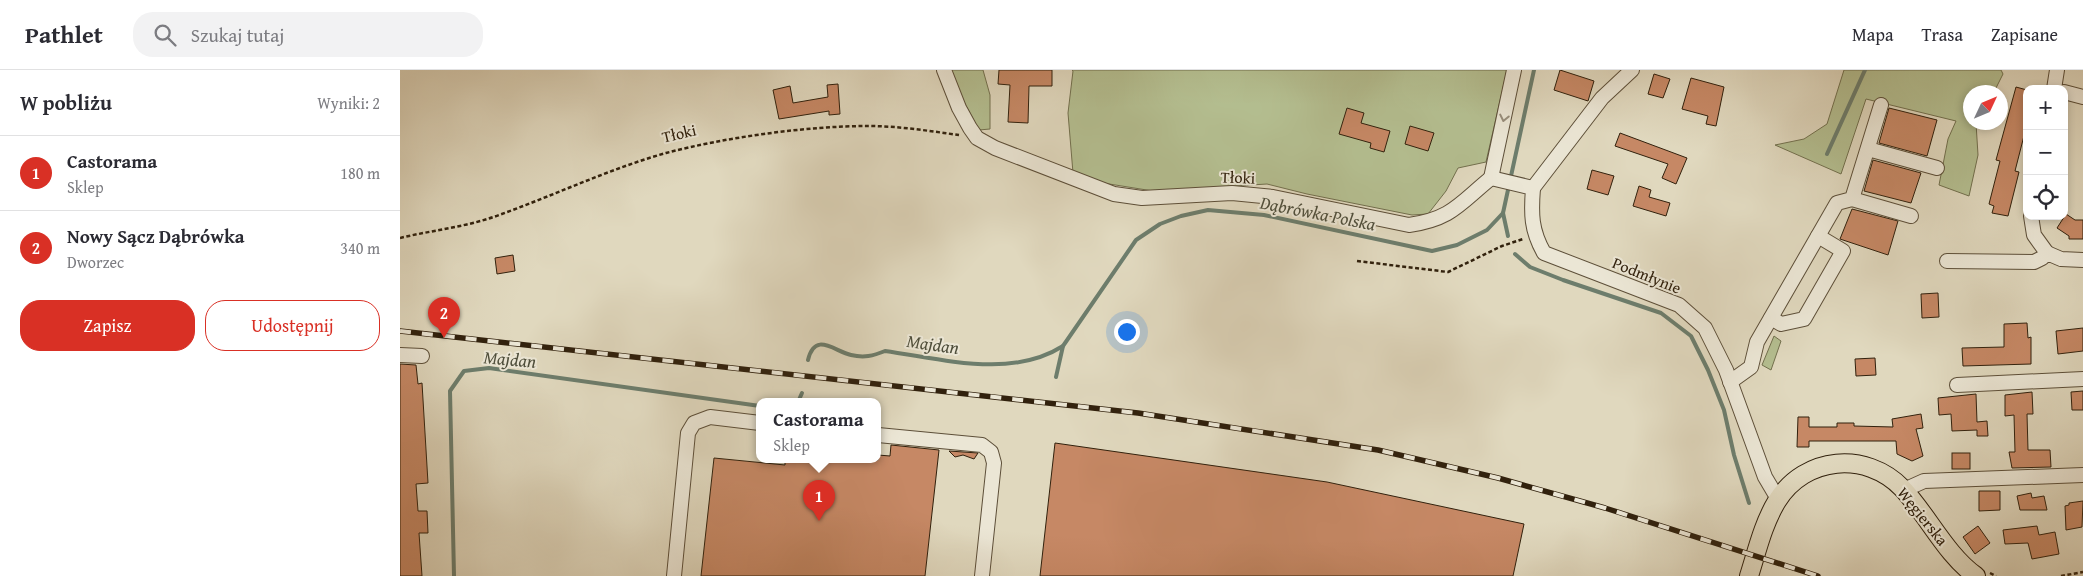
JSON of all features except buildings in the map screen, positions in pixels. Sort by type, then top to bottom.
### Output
[{"type":"main road","name":"Węgierska","points":[[1748,576],[1763,529],[1778,499],[1798,479],[1812,471],[1828,464],[1852,462],[1882,472],[1904,490],[1958,558],[1980,574]]},
{"type":"street","points":[[944,70],[959,108],[977,138]]},
{"type":"street","points":[[1514,70],[1495,178],[1528,186]]},
{"type":"street","points":[[1534,237],[1528,186],[1602,98],[1632,70]]},
{"type":"street","points":[[2055,85],[2057,70]]},
{"type":"street","points":[[2068,93],[2083,97]]},
{"type":"street","points":[[1852,199],[1881,104]]},
{"type":"street","name":"Tłoki","points":[[977,138],[995,148],[1114,194],[1142,198],[1232,193],[1273,197],[1409,225],[1431,222],[1454,211],[1495,178]]},
{"type":"street","points":[[1868,149],[1937,168]]},
{"type":"street","points":[[1730,382],[1751,368],[1757,342],[1837,203],[1852,199],[1911,216]]},
{"type":"street","points":[[2032,220],[2034,235],[2047,253],[2061,259],[2083,260]]},
{"type":"street","points":[[1771,318],[1781,324],[1804,318],[1843,251],[1818,236]]},
{"type":"street","name":"Podmłynie","points":[[1534,237],[1544,253],[1679,305],[1705,328],[1730,382],[1765,477],[1778,499]]},
{"type":"street","points":[[1947,260],[2034,262],[2047,253]]},
{"type":"street","points":[[400,356],[422,356]]},
{"type":"street","points":[[1958,385],[2083,379]]},
{"type":"street","points":[[674,576],[688,433],[694,423],[710,417],[756,423]]},
{"type":"street","points":[[881,435],[982,445],[991,452],[994,463],[982,576]]},
{"type":"street","points":[[1904,490],[1924,480],[2083,475]]},
{"type":"path","name":"Tłoki","points":[[400,238],[453,228],[498,216],[583,182],[666,153],[714,143],[811,128],[869,126],[924,130],[977,138]]},
{"type":"path","points":[[1357,261],[1448,272],[1502,246],[1534,237]]},
{"type":"path","points":[[2061,576],[2083,572]]},
{"type":"path","points":[[1980,574],[1996,576]]},
{"type":"green space","points":[[947,70],[983,70],[990,95],[990,129],[979,130]]},
{"type":"green space","points":[[1072,70],[1507,70],[1486,162],[1458,168],[1446,191],[1428,214],[1412,215],[1267,184],[1153,191],[1103,183],[1073,173],[1068,113]]},
{"type":"green space","points":[[1844,70],[2001,70],[2003,74],[1998,85],[1963,85],[1963,130],[1976,130],[1978,155],[1969,196],[1939,185],[1948,139],[1956,121],[1866,99],[1841,174],[1775,145],[1804,139],[1827,124]]},
{"type":"green space","points":[[1774,336],[1781,341],[1771,370],[1762,365]]},
{"type":"waterway","name":"Dąbrówka Polska","points":[[1056,377],[1063,346],[1136,240],[1160,224],[1181,216],[1208,210],[1264,215],[1432,251],[1457,245],[1487,230],[1503,213],[1534,70]]},
{"type":"waterway","points":[[1827,154],[1865,70]]},
{"type":"waterway","points":[[1503,213],[1508,236]]},
{"type":"waterway","points":[[1515,254],[1530,267],[1661,313],[1691,336],[1708,370],[1724,410],[1734,455],[1749,503]]},
{"type":"waterway","name":"Majdan","points":[[808,360],[815,346],[826,345],[856,356],[868,356],[885,351],[953,362],[999,364],[1021,362],[1043,356],[1063,346]]},
{"type":"waterway","name":"Majdan","points":[[454,576],[450,391],[464,371],[489,368],[756,405]]},
{"type":"waterway","name":"Majdan","points":[[800,398],[802,393]]},
{"type":"railway","points":[[400,331],[1138,413],[1378,450],[1498,478],[1605,508],[1818,576]]},
{"type":"place","name":"Nowy Sącz Dąbrówka","points":[[444,338]]},
{"type":"place","name":"Castorama","points":[[819,521]]}]
